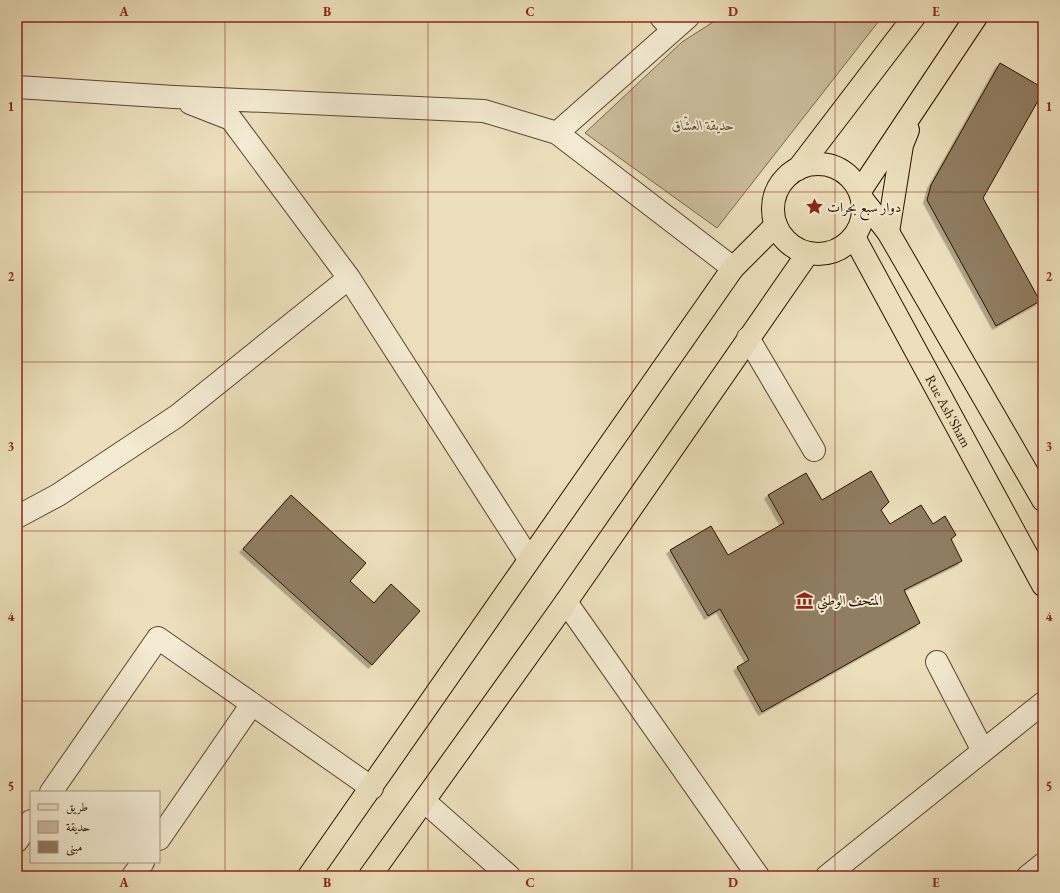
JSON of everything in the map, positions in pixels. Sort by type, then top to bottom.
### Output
[{"type":"main road","points":[[798,169],[914,17]]},
{"type":"main road","points":[[976,17],[861,195],[863,212],[860,225],[854,237],[844,246],[833,252],[821,254],[808,253],[794,248],[783,238],[776,225],[773,212],[774,198],[779,186],[787,176],[798,169],[812,164],[827,165],[840,170],[852,179],[861,195],[888,232],[1043,500]]},
{"type":"main road","points":[[888,232],[902,145],[918,105]]},
{"type":"main road","points":[[309,876],[372,788],[529,559],[733,268],[776,225]]},
{"type":"main road","name":"Rue Ash'Sham","points":[[854,237],[1043,585]]},
{"type":"main road","points":[[370,876],[566,602],[808,253]]},
{"type":"street","points":[[557,133],[674,21]]},
{"type":"street","points":[[17,87],[174,97],[484,111],[557,133],[733,268]]},
{"type":"street","points":[[174,97],[230,119],[349,278],[529,559]]},
{"type":"street","points":[[17,517],[58,495],[178,416],[349,278]]},
{"type":"street","points":[[748,338],[814,450]]},
{"type":"street","points":[[566,602],[758,876]]},
{"type":"street","points":[[52,791],[158,638],[372,788]]},
{"type":"street","points":[[937,662],[983,751]]},
{"type":"street","points":[[160,838],[252,704]]},
{"type":"street","points":[[827,876],[1043,704]]},
{"type":"street","points":[[424,801],[509,876]]},
{"type":"street","points":[[17,841],[30,822]]},
{"type":"street","points":[[133,876],[142,863]]},
{"type":"street","points":[[1028,876],[1043,864]]},
{"type":"green space","name":"حديقة العشّاق","points":[[721,17],[882,17],[717,228],[585,133],[682,42]]},
{"type":"building","points":[[1000,63],[1043,88],[1043,92],[983,198],[1040,301],[996,326],[927,200],[931,185]]},
{"type":"building","name":"المتحف الوطني","points":[[871,471],[889,502],[881,510],[890,524],[921,505],[933,524],[945,516],[956,535],[951,539],[962,561],[904,590],[920,623],[762,712],[737,667],[749,660],[720,609],[708,616],[670,550],[711,526],[728,555],[784,523],[768,495],[806,473],[822,500]]},
{"type":"building","points":[[291,495],[366,563],[350,581],[374,603],[391,584],[420,611],[372,665],[243,549]]},
{"type":"place","name":"دوار سبع بحرات","points":[[814,207]]},
{"type":"place","name":"المتحف الوطني","points":[[804,600]]}]
